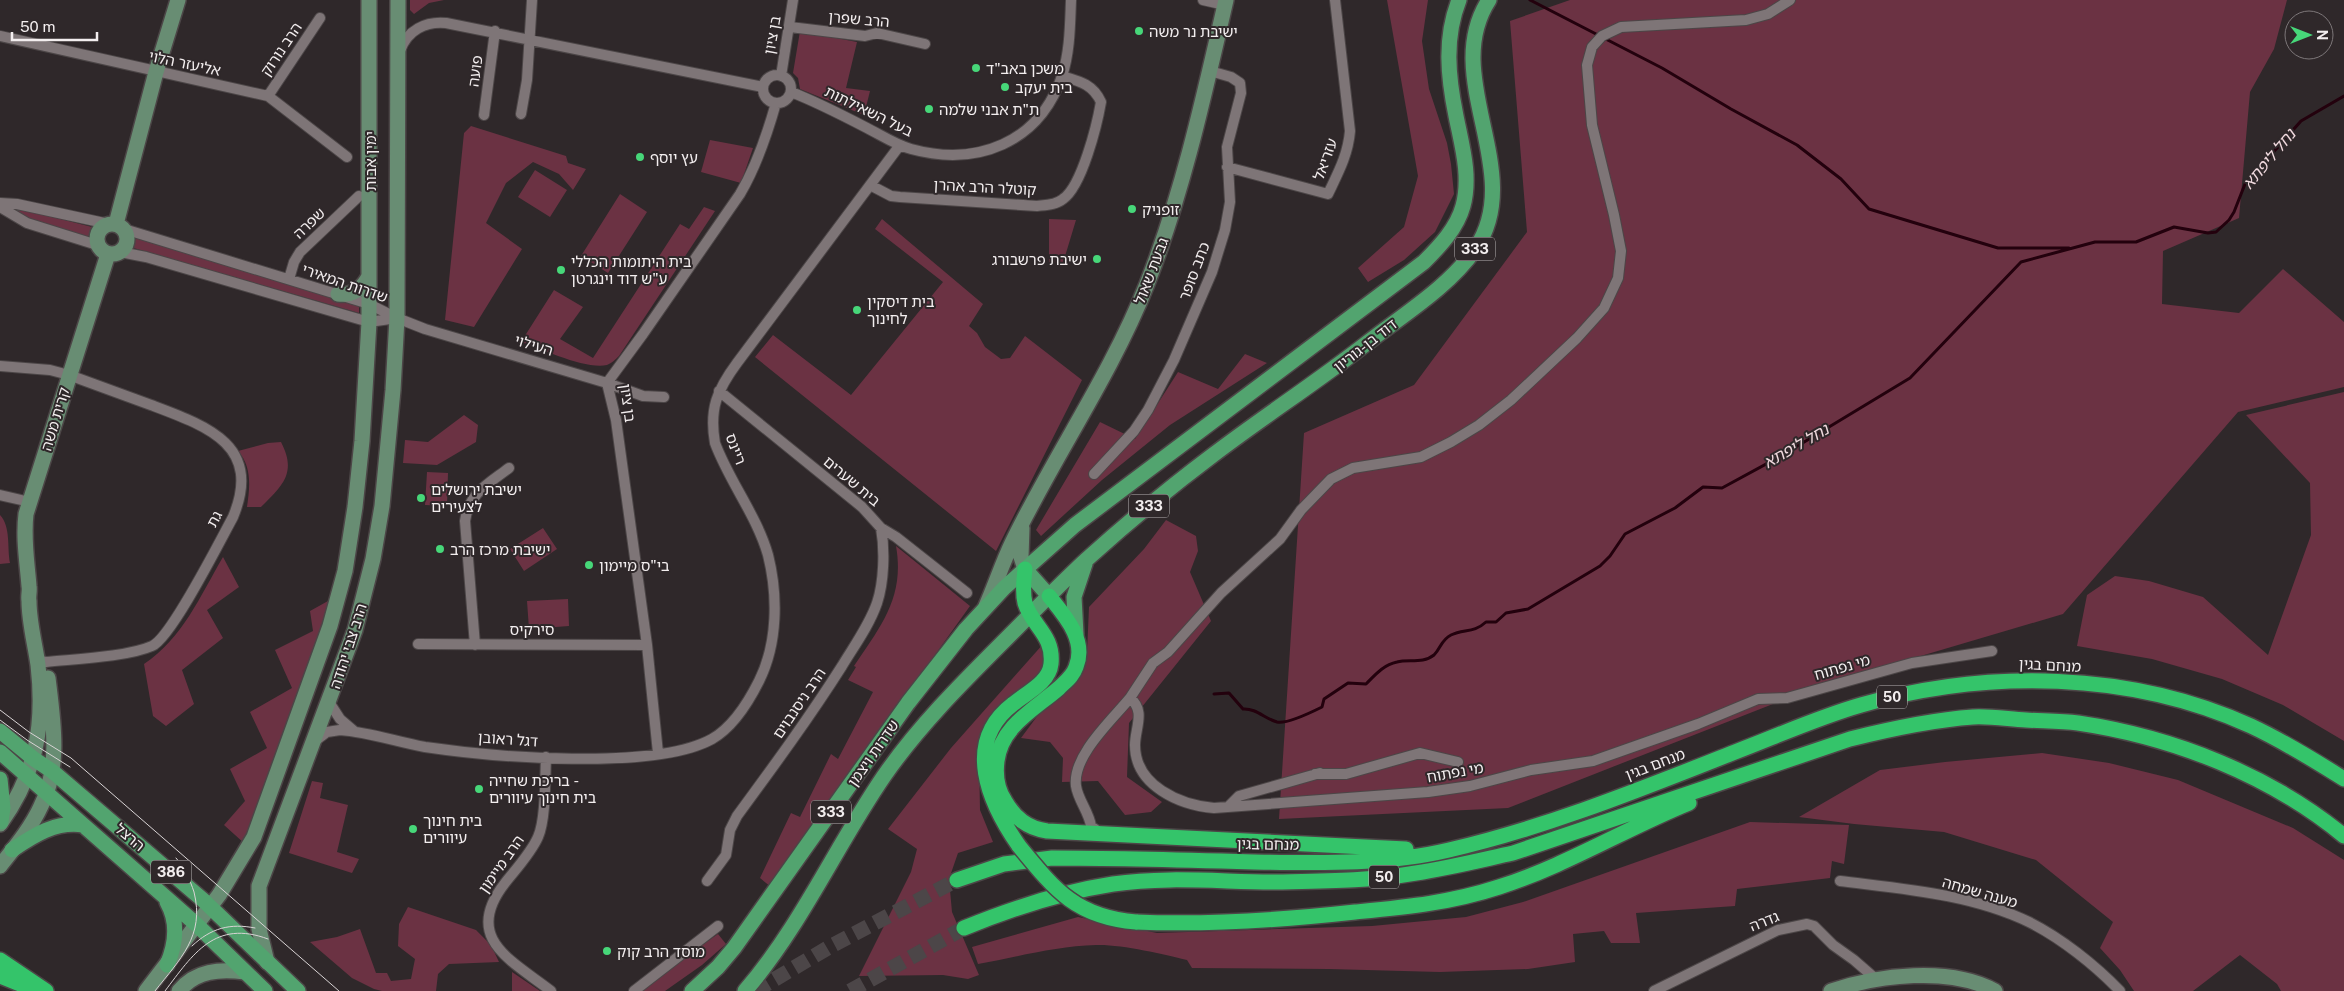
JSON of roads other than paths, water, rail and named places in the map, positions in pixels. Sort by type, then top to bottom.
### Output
[{"type":"highway","points":[[1025,569],[1023,591],[1030,614],[1048,640],[1051,667],[1045,680],[1012,704],[994,722],[986,744],[986,781],[990,795],[1005,826],[1019,846],[1057,890],[1076,905],[1112,920],[1164,923],[1299,918],[1440,903],[1500,887],[1592,848],[1643,822],[1794,758]]},
{"type":"highway","points":[[1049,596],[1067,618],[1076,636],[1078,657],[1076,668],[1070,677],[1009,730],[998,750],[996,778],[1000,792],[1012,813],[1021,822],[1039,830],[1086,829],[1104,834],[1445,852]]},
{"type":"highway","name":"מנחם בגין","points":[[956,880],[1004,864],[1052,858],[1308,862],[1403,858],[1445,852],[1513,834],[1572,815],[1860,705],[1926,689],[2025,679],[2083,683],[2141,691],[2192,705],[2247,724],[2296,748],[2344,779]]},
{"type":"highway","name":"50","points":[[964,928],[1004,912],[1059,895],[1114,884],[1152,880],[1277,882],[1368,879],[1416,874],[1513,853],[1850,739],[1891,728],[1974,717],[2077,723],[2120,731],[2177,747],[2234,769],[2284,795],[2344,836]]},
{"type":"highway","points":[[0,960],[46,991]]},
{"type":"highway","points":[[0,976],[36,991]]},
{"type":"main road","name":"דוד בן-גוריון","points":[[1025,569],[1076,525],[1424,262],[1440,246],[1452,230],[1462,208],[1466,191],[1466,174],[1450,80],[1448,46],[1452,17],[1459,0]]},
{"type":"main road","name":"דוד בן-גוריון","points":[[1049,596],[1086,560],[1152,503],[1214,454],[1323,377],[1440,286],[1462,267],[1478,246],[1486,226],[1492,183],[1490,157],[1473,70],[1472,48],[1476,27],[1489,0]]},
{"type":"main road","points":[[1076,636],[1074,597],[1086,560]]},
{"type":"main road","points":[[1025,569],[1049,596]]},
{"type":"main road","name":"שדרות ויצמן","points":[[692,991],[718,967],[734,948],[782,883],[880,742],[966,629],[985,607],[1025,569]]},
{"type":"main road","name":"שדרות ויצמן","points":[[745,991],[783,941],[857,817],[886,773],[942,704],[1049,596]]},
{"type":"main road","name":"הרצל","points":[[0,731],[52,771],[210,907],[298,991]]},
{"type":"main road","name":"הרצל","points":[[0,752],[197,925],[265,991]]},
{"type":"main road","points":[[0,779],[3,808],[1,823]]},
{"type":"main road","points":[[12,850],[48,829],[70,824],[83,825]]},
{"type":"main road","points":[[160,893],[173,914],[175,929],[173,948],[166,965]]},
{"type":"street","points":[[116,226],[156,72],[178,0]]},
{"type":"street","name":"ימין אבות","points":[[369,0],[369,322]]},
{"type":"street","name":"ימין אבות","points":[[396,318],[398,0]]},
{"type":"street","points":[[521,114],[527,80],[532,0]]},
{"type":"street","name":"בן ציון","points":[[781,76],[793,0]]},
{"type":"street","name":"בעל השאילתות","points":[[791,92],[900,145],[918,150],[961,155],[997,148],[1015,139],[1039,117],[1062,76],[1069,37],[1071,0]]},
{"type":"street","points":[[1203,0],[1226,2]]},
{"type":"street","name":"עזריאל","points":[[1227,166],[1328,194],[1349,147],[1350,131],[1335,0]]},
{"type":"street","points":[[1086,829],[1076,786],[1078,768],[1082,757],[1130,698],[1153,663],[1168,652],[1221,592],[1280,539],[1301,510],[1331,479],[1352,468],[1421,457],[1452,442],[1479,425],[1511,400],[1577,338],[1604,308],[1618,278],[1621,251],[1592,125],[1589,103],[1588,65],[1592,47],[1602,36],[1621,28],[1746,20],[1768,14],[1790,0]]},
{"type":"street","name":"גבעת שאול","points":[[985,607],[1011,544],[1124,337],[1146,286],[1178,192],[1226,2]]},
{"type":"street","name":"הרב נורוק","points":[[268,96],[320,18]]},
{"type":"street","points":[[398,56],[402,44],[410,34],[429,23],[446,23],[763,87]]},
{"type":"street","name":"הרב שפרן","points":[[790,27],[865,36],[877,33],[924,44]]},
{"type":"street","name":"פועה","points":[[484,115],[495,32]]},
{"type":"street","name":"אליעזר הלוי","points":[[0,36],[268,96],[347,157]]},
{"type":"street","name":"כתב סופר","points":[[1094,474],[1134,431],[1148,410],[1178,351],[1212,272],[1225,230],[1230,202],[1227,148],[1241,93],[1240,83],[1231,77],[1210,71]]},
{"type":"street","points":[[771,76],[781,76],[789,82],[791,92],[785,100],[776,103],[765,96],[763,87],[771,76]]},
{"type":"street","name":"קוטלר הרב אהרן","points":[[870,185],[891,196],[900,197],[1037,206],[1051,205],[1063,199],[1080,177],[1101,102],[1091,86],[1062,76]]},
{"type":"street","name":"בן ציון","points":[[658,753],[647,645],[616,420],[607,383],[740,194],[752,173],[762,149],[776,103]]},
{"type":"street","name":"ריינס","points":[[658,753],[700,743],[723,731],[755,690],[763,672],[773,632],[774,595],[768,555],[715,443],[712,417],[719,391],[737,363],[900,145]]},
{"type":"street","name":"שפרה","points":[[289,279],[294,262],[300,252],[359,196]]},
{"type":"street","name":"שדרות המאירי","points":[[0,203],[16,204],[116,226],[369,304],[396,318]]},
{"type":"street","name":"שדרות המאירי","points":[[0,207],[27,223],[94,244],[110,251],[146,257],[369,322],[396,318]]},
{"type":"street","points":[[104,226],[116,226],[126,234],[126,244],[110,251],[98,244],[98,234],[104,226]]},
{"type":"street","name":"קרית משה","points":[[0,866],[33,822],[47,794],[52,771],[53,729],[41,659],[34,600],[29,588],[24,538],[30,502],[68,375],[110,251]]},
{"type":"street","points":[[338,294],[346,295],[357,291],[369,276]]},
{"type":"street","name":"העילוי","points":[[396,318],[425,329],[607,383],[643,396],[664,397]]},
{"type":"street","name":"הרב צבי יהודה","points":[[267,962],[259,929],[259,886],[329,702],[355,630],[364,597],[382,506],[394,390],[396,318]]},
{"type":"street","name":"הרב צבי יהודה","points":[[146,991],[232,877],[254,837],[330,626],[348,556],[362,441],[369,322]]},
{"type":"street","name":"גת","points":[[0,366],[50,370],[68,375],[208,428],[229,447],[238,461],[242,474],[242,488],[233,517],[172,626],[154,646],[127,652],[41,659]]},
{"type":"street","name":"בית שערים","points":[[719,391],[862,507],[881,528],[896,537],[968,592]]},
{"type":"street","points":[[475,644],[465,521],[467,509],[474,495],[509,468]]},
{"type":"street","points":[[0,495],[30,502]]},
{"type":"street","name":"גבעת שאול","points":[[1024,521],[1021,557],[1025,569]]},
{"type":"street","name":"הרב ניסנבוים","points":[[707,882],[726,855],[730,830],[737,816],[815,709],[869,620],[876,604],[880,587],[881,528]]},
{"type":"street","name":"סירקיס","points":[[418,644],[647,645]]},
{"type":"street","name":"מי נפתוח","points":[[1130,698],[1139,709],[1135,745],[1136,757],[1150,780],[1168,795],[1187,804],[1214,808],[1428,792],[1470,786],[1530,770],[1593,761],[1698,724],[1758,699],[1787,698],[1912,663],[1992,651]]},
{"type":"street","name":"קרית משה","points":[[1,823],[28,777],[34,759],[39,724],[41,659]]},
{"type":"street","name":"דגל ראובן","points":[[329,702],[343,723],[357,732]]},
{"type":"street","name":"דגל ראובן","points":[[313,745],[323,734],[332,730],[357,732],[448,750],[546,757],[614,758],[658,753]]},
{"type":"street","points":[[289,742],[290,750],[296,755],[303,755],[313,745]]},
{"type":"street","points":[[1315,774],[1346,774],[1420,753],[1458,762]]},
{"type":"street","name":"הרב מיימון","points":[[546,757],[542,822],[538,837],[489,906],[488,931],[498,951],[551,991]]},
{"type":"street","points":[[1229,806],[1239,796],[1332,769]]},
{"type":"street","name":"מענה שמחה","points":[[1840,881],[1916,891],[1990,907],[2029,923],[2069,948],[2120,991]]},
{"type":"street","name":"גדרה","points":[[1654,991],[1778,930],[1807,924],[1814,926],[1833,945],[1877,980]]},
{"type":"street","points":[[634,991],[718,926]]},
{"type":"street","points":[[179,991],[188,981],[208,972],[222,970],[245,972]]},
{"type":"street","points":[[1832,991],[1877,980],[1915,976],[1946,977],[1971,982],[1995,991]]},
{"type":"waterway","points":[[1530,0],[1662,68],[1797,145],[1841,179],[1869,209],[1998,248],[2069,248]]},
{"type":"waterway","name":"נחל ליפתא","points":[[1214,694],[1229,693],[1243,709],[1252,710],[1277,722],[1287,721],[1322,707],[1324,699],[1348,683],[1366,684],[1392,663],[1430,658],[1445,639],[1451,635],[1477,628],[1486,622],[1496,622],[1506,613],[1528,609],[1600,566],[1610,556],[1625,534],[1675,508],[1703,487],[1722,488],[1781,456],[1910,378],[2021,262],[2095,242],[2136,242],[2174,227],[2208,233],[2216,232],[2229,220],[2234,212],[2245,184],[2301,121],[2344,96]]},
{"type":"tunnel","points":[[755,991],[831,946],[957,880]]},
{"type":"tunnel","points":[[850,991],[964,928]]},
{"type":"tram line","points":[[0,710],[29,732],[71,758],[339,991]]},
{"type":"tram line","points":[[0,720],[27,740],[70,767]]},
{"type":"tram line","points":[[155,991],[188,946],[196,922],[197,908],[194,892],[187,874],[176,858]]},
{"type":"tram line","points":[[192,946],[206,935],[221,928],[237,926],[255,928]]},
{"type":"tram line","points":[[165,991],[185,964],[196,953],[220,937],[233,933],[250,934],[268,939]]},
{"type":"place","name":"ישיבת נר משה","points":[[1139,31]]},
{"type":"place","name":"משכן באב\"ד","points":[[976,68]]},
{"type":"place","name":"בית יעקב","points":[[1005,87]]},
{"type":"place","name":"ת\"ת אבני שלמה","points":[[929,109]]},
{"type":"place","name":"עץ יוסף","points":[[640,157]]},
{"type":"place","name":"זופניק","points":[[1132,209]]},
{"type":"place","name":"ישיבת פרשבורג","points":[[1097,259]]},
{"type":"place","name":"בית היתומות הכללי ע\"ש דוד וינגרטן","points":[[561,270]]},
{"type":"place","name":"בית דיסקין לחינוך","points":[[857,310]]},
{"type":"place","name":"ישיבת ירושלים לצעירים","points":[[421,498]]},
{"type":"place","name":"ישיבת מרכז הרב","points":[[440,549]]},
{"type":"place","name":"בי\"ס מיימון","points":[[589,565]]},
{"type":"place","name":"בריכת שחייה - בית חינוך עיוורים","points":[[479,789]]},
{"type":"place","name":"בית חינוך עיוורים","points":[[413,829]]},
{"type":"place","name":"מוסד הרב קוק","points":[[607,951]]}]
